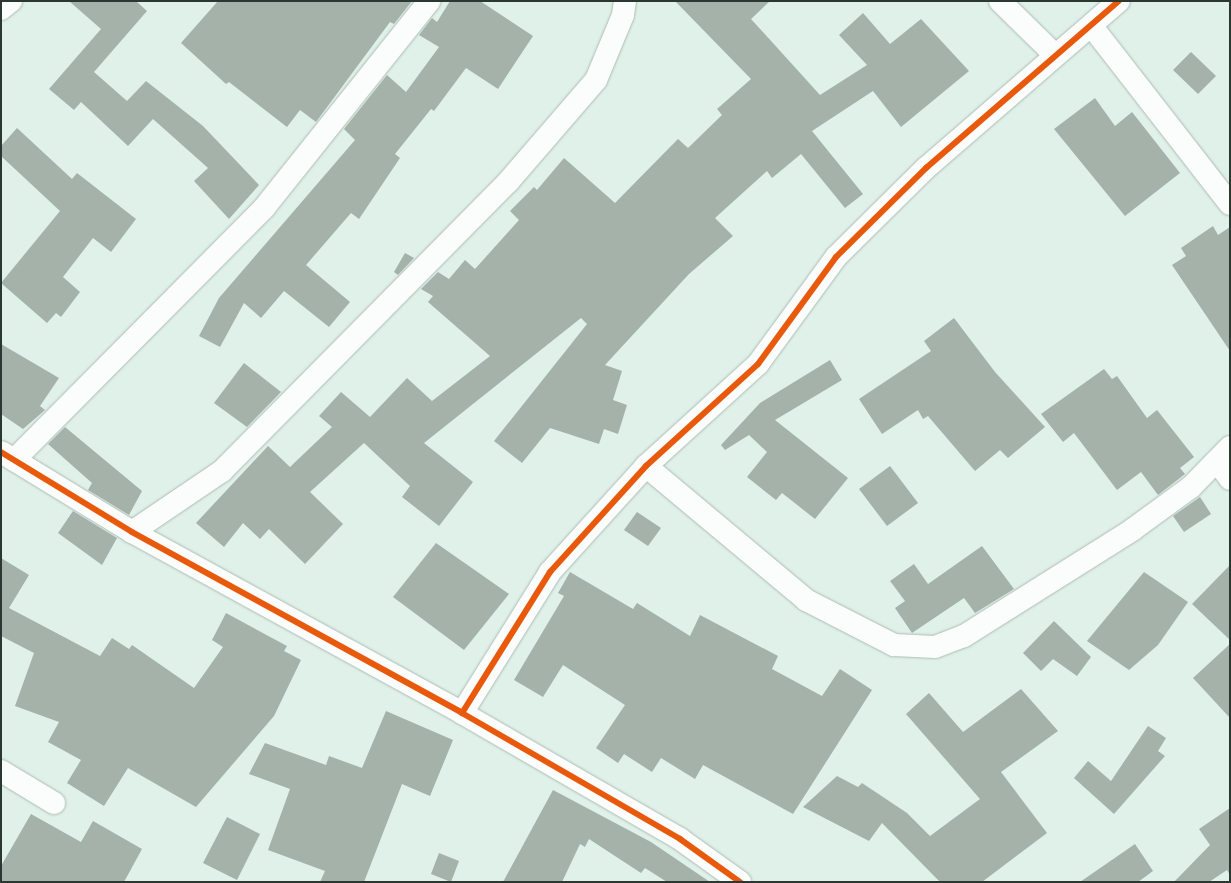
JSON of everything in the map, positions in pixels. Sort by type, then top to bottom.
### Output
[{"type":"street","points":[[1,9],[12,1]]},
{"type":"street","points":[[429,1],[264,208],[8,456],[132,532],[462,713],[680,839],[740,882]]},
{"type":"street","points":[[132,532],[222,471],[508,182],[596,80],[624,15],[625,1]]},
{"type":"street","points":[[1000,1],[1054,54]]},
{"type":"street","points":[[462,713],[550,572],[646,466],[758,364],[836,257],[926,168],[1054,54],[1093,28],[1119,1]]},
{"type":"street","points":[[1093,28],[1230,204]]},
{"type":"street","points":[[646,466],[806,600],[894,645],[935,647],[964,636],[1132,530],[1226,463]]},
{"type":"street","points":[[1,770],[54,803]]},
{"type":"building","points":[[69,1],[136,1],[147,11],[94,72],[127,101],[146,81],[203,126],[259,185],[229,219],[194,181],[208,168],[153,119],[128,146],[81,102],[74,110],[49,89],[101,29]]},
{"type":"building","points":[[218,1],[412,1],[394,24],[390,22],[316,122],[300,110],[287,127],[229,82],[226,84],[181,43]]},
{"type":"building","points":[[450,1],[480,1],[533,36],[498,89],[466,68],[434,111],[431,109],[395,154],[400,158],[359,219],[351,213],[306,265],[350,302],[329,327],[284,291],[261,318],[244,303],[220,347],[199,336],[219,298],[355,140],[344,129],[387,75],[406,92],[439,47],[419,35],[432,18],[437,22]]},
{"type":"building","points":[[675,1],[770,1],[751,19],[820,95],[867,65],[839,35],[863,13],[890,44],[921,19],[969,71],[901,127],[873,91],[812,131],[863,194],[845,208],[801,154],[772,178],[767,171],[715,218],[733,236],[689,274],[605,365],[622,371],[613,400],[627,405],[618,434],[604,429],[599,444],[550,428],[522,463],[494,441],[587,324],[581,318],[424,443],[473,482],[439,526],[402,497],[410,486],[364,443],[310,492],[343,524],[305,564],[269,529],[260,539],[243,523],[224,547],[196,523],[268,446],[290,467],[332,427],[319,416],[341,392],[370,417],[407,378],[432,401],[490,356],[428,302],[433,296],[421,289],[438,272],[449,279],[465,260],[475,269],[519,220],[510,211],[534,187],[537,190],[564,158],[615,203],[678,139],[688,148],[722,115],[717,109],[751,79]]},
{"type":"building","points":[[1191,52],[1216,76],[1198,94],[1173,70]]},
{"type":"building","points":[[1095,98],[1115,126],[1132,112],[1180,173],[1125,216],[1054,129]]},
{"type":"building","points":[[17,128],[72,179],[77,173],[136,219],[111,252],[93,238],[63,277],[80,292],[61,317],[56,313],[47,323],[1,283],[60,211],[1,156],[1,146]]},
{"type":"building","points":[[1213,226],[1218,235],[1230,227],[1230,351],[1172,265],[1186,256],[1181,248]]},
{"type":"building","points":[[405,253],[414,258],[398,275],[394,272]]},
{"type":"building","points":[[954,318],[995,372],[1045,427],[1008,458],[1000,450],[975,471],[928,416],[923,419],[918,410],[882,434],[859,399],[931,351],[924,341]]},
{"type":"building","points":[[1,344],[59,378],[40,406],[45,410],[23,429],[1,414]]},
{"type":"building","points":[[830,360],[842,380],[775,420],[848,478],[815,519],[782,493],[776,500],[747,477],[767,452],[749,435],[725,450],[721,445],[760,403]]},
{"type":"building","points":[[244,363],[281,392],[247,427],[214,403]]},
{"type":"building","points":[[1104,369],[1112,379],[1117,376],[1147,418],[1157,410],[1194,457],[1180,468],[1185,474],[1158,495],[1141,472],[1117,490],[1074,433],[1063,442],[1041,414]]},
{"type":"building","points":[[65,427],[142,491],[129,515],[88,490],[92,483],[48,444]]},
{"type":"building","points":[[890,466],[918,503],[887,526],[859,489]]},
{"type":"building","points":[[1200,497],[1211,514],[1184,532],[1173,516]]},
{"type":"building","points":[[73,511],[117,538],[102,565],[58,533]]},
{"type":"building","points":[[637,512],[661,528],[648,546],[624,530]]},
{"type":"building","points":[[436,543],[509,594],[464,650],[393,597]]},
{"type":"building","points":[[982,546],[1014,589],[975,613],[964,598],[912,633],[895,608],[905,601],[890,581],[914,564],[928,584]]},
{"type":"building","points":[[1,558],[29,575],[9,608],[100,656],[112,638],[129,649],[132,645],[194,688],[223,647],[212,640],[226,613],[287,646],[284,651],[301,660],[274,716],[196,807],[128,768],[104,806],[67,783],[81,760],[48,742],[59,722],[15,706],[34,653],[1,636]]},
{"type":"building","points":[[1230,565],[1230,640],[1192,604]]},
{"type":"building","points":[[570,572],[633,609],[637,603],[690,636],[700,615],[778,656],[772,669],[822,696],[840,669],[872,690],[793,814],[703,765],[695,779],[661,758],[652,772],[624,754],[618,763],[596,748],[625,705],[563,665],[543,697],[514,680],[564,596],[558,593]]},
{"type":"building","points":[[1144,572],[1188,602],[1158,645],[1129,670],[1087,641]]},
{"type":"building","points":[[1054,621],[1091,657],[1077,676],[1053,659],[1041,671],[1023,653]]},
{"type":"building","points":[[1230,644],[1230,718],[1193,678]]},
{"type":"building","points":[[1021,689],[1058,731],[1001,772],[1047,833],[982,882],[940,882],[882,823],[869,841],[803,807],[837,776],[858,787],[862,783],[907,813],[930,836],[980,799],[906,714],[929,693],[963,732]]},
{"type":"building","points":[[386,711],[453,740],[430,796],[402,784],[364,882],[320,882],[325,871],[268,850],[290,789],[249,774],[265,743],[326,765],[329,756],[362,768]]},
{"type":"building","points":[[1148,726],[1166,738],[1158,751],[1165,756],[1114,814],[1074,778],[1088,761],[1111,781]]},
{"type":"building","points":[[553,790],[651,842],[710,882],[667,882],[645,868],[641,873],[589,839],[585,847],[580,844],[562,882],[503,882]]},
{"type":"building","points":[[1230,808],[1230,875],[1227,870],[1209,882],[1174,882],[1210,845],[1199,829]]},
{"type":"building","points":[[31,814],[81,842],[93,821],[142,849],[124,882],[1,882],[1,866]]},
{"type":"building","points":[[227,817],[260,834],[237,880],[203,863]]},
{"type":"building","points":[[1135,844],[1153,871],[1138,882],[1080,882]]},
{"type":"building","points":[[439,853],[459,861],[451,882],[431,874]]},
{"type":"cycle path","points":[[462,713],[550,572],[646,466],[758,364],[836,257],[926,168],[1119,1]]},
{"type":"cycle path","points":[[1,452],[132,532],[462,713],[680,839],[740,882]]}]
